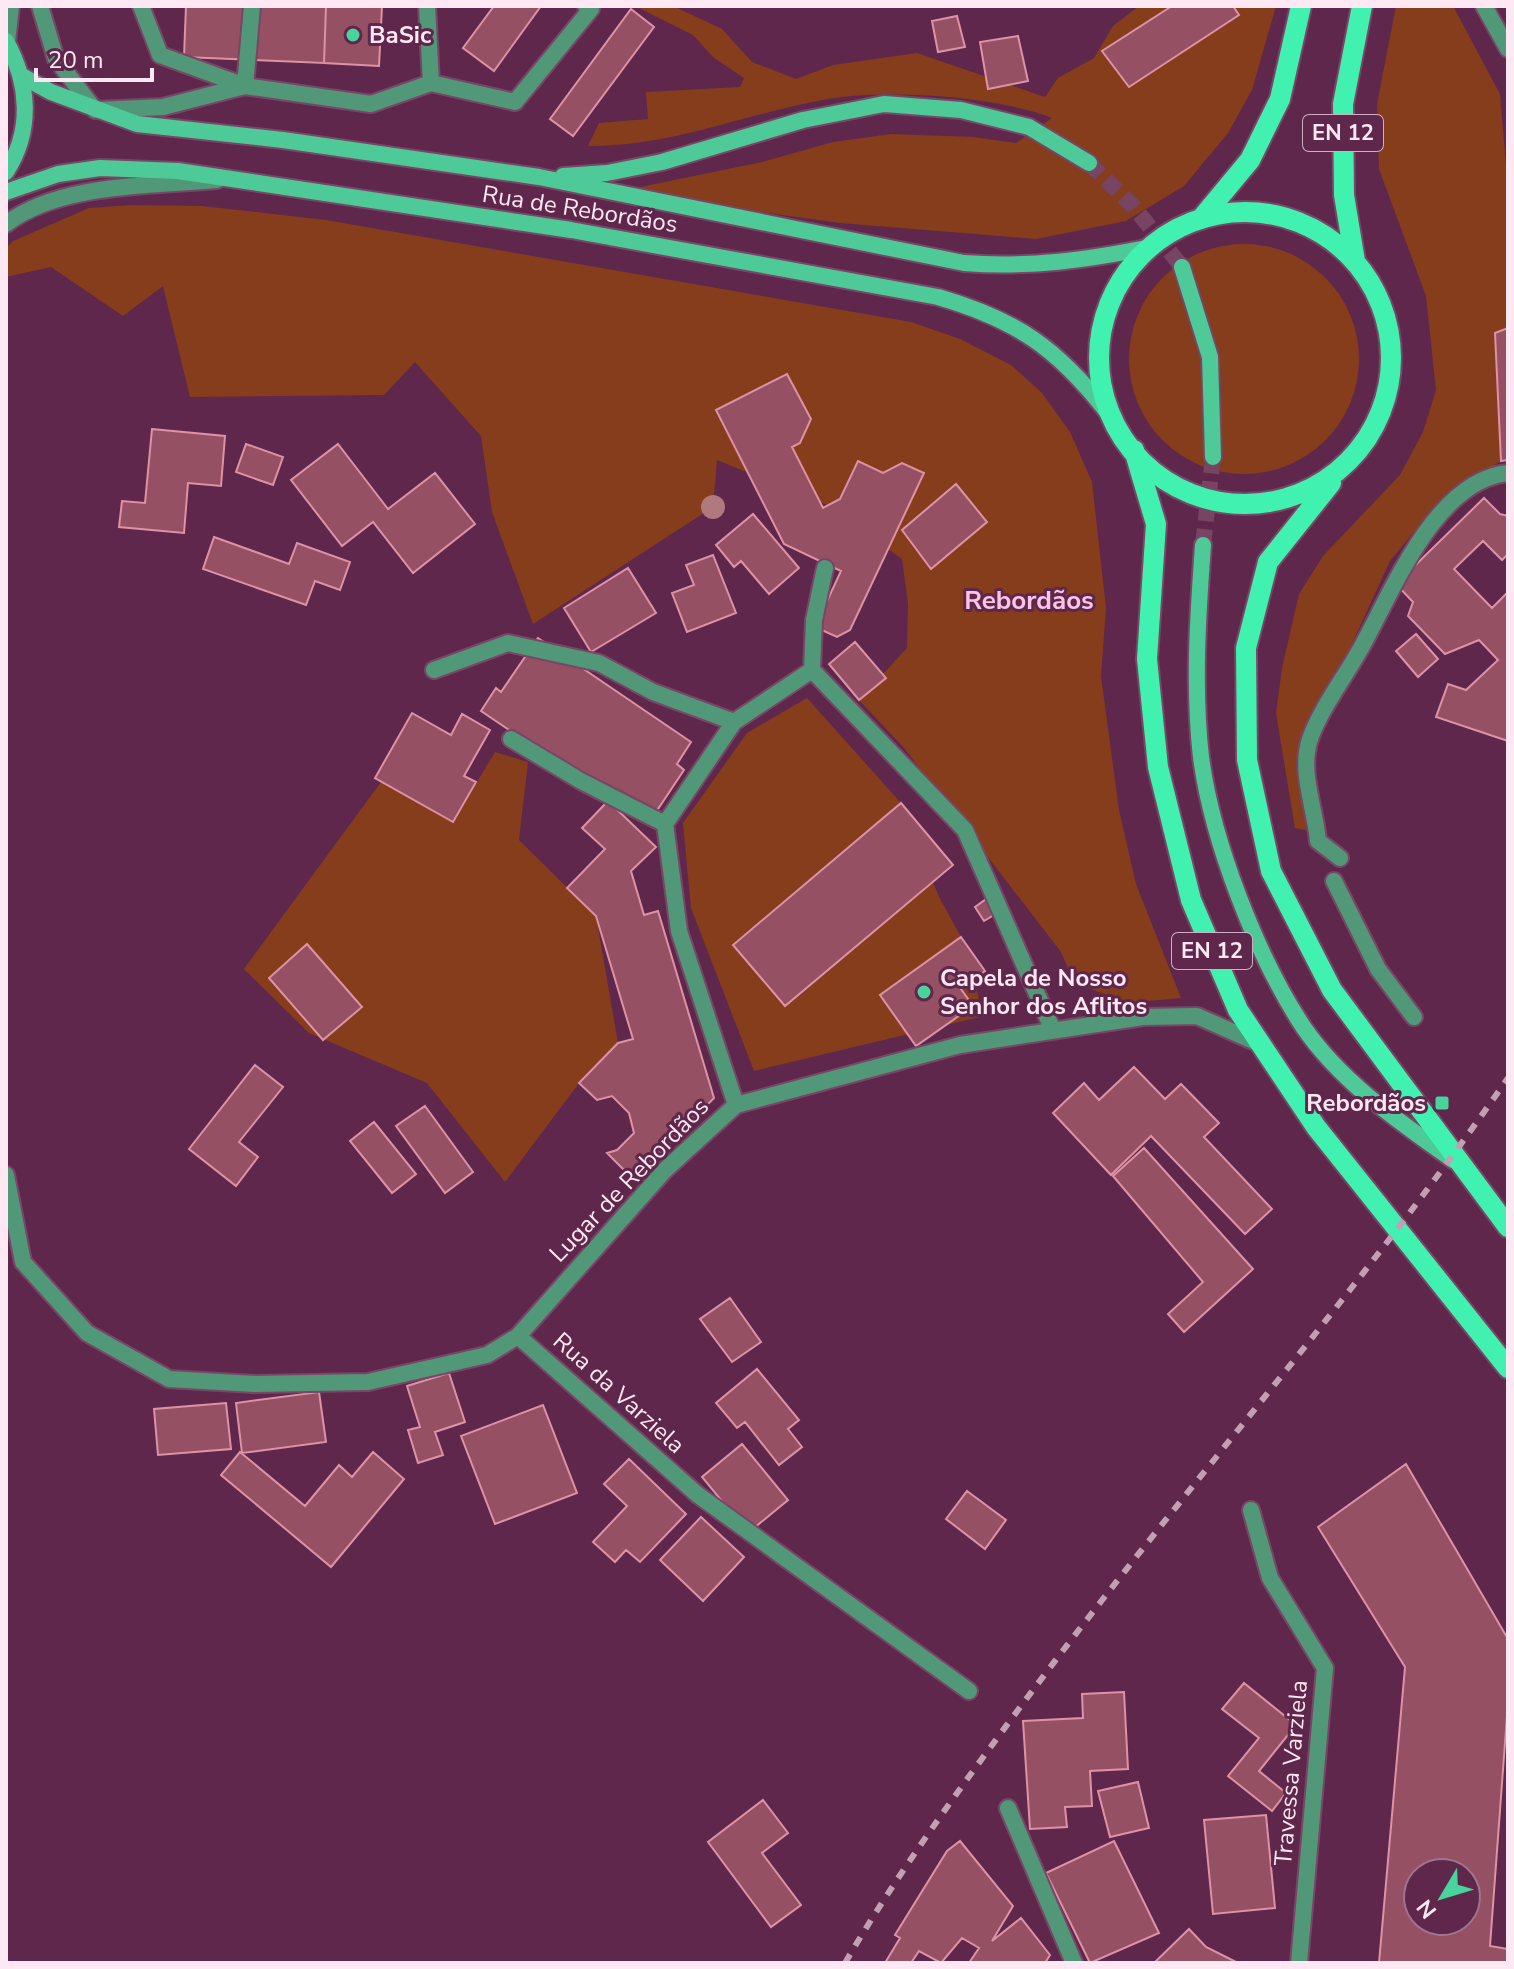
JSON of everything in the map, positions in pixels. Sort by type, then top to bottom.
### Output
[{"type":"main road","name":"EN 12","points":[[1201,219],[1250,160],[1280,99],[1301,6]]},
{"type":"main road","name":"EN 12","points":[[1355,261],[1344,195],[1343,104],[1362,6]]},
{"type":"main road","points":[[6,41],[22,76],[24,130],[15,158],[6,172]]},
{"type":"main road","name":"Rua de Rebordãos","points":[[22,76],[117,119],[539,177],[964,263],[1017,267],[1052,265],[1151,247]]},
{"type":"main road","name":"Rua de Rebordãos","points":[[539,177],[607,173],[662,162],[803,120],[884,104],[961,110],[1029,127],[1089,163]]},
{"type":"main road","name":"Rua de Rebordãos","points":[[6,192],[58,174],[100,168],[178,171],[571,230],[938,297],[978,308],[1012,324],[1049,349],[1074,370],[1108,413]]},
{"type":"main road","name":"EN 12","points":[[1345,466],[1320,485],[1289,499],[1239,506],[1193,495],[1169,483],[1134,450],[1108,413],[1101,393],[1098,359],[1103,320],[1115,289],[1151,247],[1201,219],[1242,210],[1283,216],[1322,233],[1355,261],[1379,297],[1392,342],[1382,410],[1372,432],[1345,466],[1268,562],[1246,648],[1247,760],[1271,871],[1332,990],[1508,1227]]},
{"type":"main road","points":[[1182,267],[1210,357],[1213,457]]},
{"type":"main road","name":"EN 12","points":[[1134,450],[1156,524],[1147,659],[1158,767],[1191,900],[1238,1010],[1316,1127],[1508,1368]]},
{"type":"main road","points":[[1203,545],[1197,636],[1201,757],[1218,828],[1241,901],[1269,966],[1305,1029],[1373,1102],[1464,1168]]},
{"type":"street","points":[[6,41],[11,6]]},
{"type":"street","points":[[40,6],[56,59],[95,110],[163,107],[245,86]]},
{"type":"street","points":[[141,6],[160,55],[245,86],[371,104],[431,83],[515,102],[591,9],[586,6]]},
{"type":"street","points":[[245,86],[252,6]]},
{"type":"street","points":[[427,6],[431,83]]},
{"type":"street","points":[[1484,6],[1508,49]]},
{"type":"street","points":[[6,224],[35,208],[82,192],[226,180]]},
{"type":"street","points":[[1340,858],[1318,841],[1315,807],[1305,772],[1311,739],[1375,624],[1410,553],[1450,505],[1489,475],[1508,473]]},
{"type":"street","points":[[825,568],[814,620],[812,670],[965,830],[1052,1028]]},
{"type":"street","points":[[434,670],[508,643],[599,663],[653,692],[734,722]]},
{"type":"street","points":[[736,1105],[679,931],[665,824],[734,722],[812,670]]},
{"type":"street","points":[[511,739],[665,824]]},
{"type":"street","points":[[1334,881],[1378,969],[1414,1017]]},
{"type":"street","name":"Lugar de Rebordãos","points":[[518,1336],[665,1170],[736,1105],[960,1045],[1052,1028],[1143,1017],[1197,1016],[1260,1044]]},
{"type":"street","name":"Rua da Varziela","points":[[6,1175],[23,1262],[87,1333],[169,1379],[254,1384],[368,1382],[487,1355],[518,1336],[698,1495],[969,1691]]},
{"type":"street","name":"Travessa Varziela","points":[[1251,1510],[1270,1578],[1325,1668],[1299,1963]]},
{"type":"street","points":[[1008,1808],[1074,1963]]},
{"type":"shaded area","points":[[635,6],[673,6],[722,29],[752,62],[796,79],[833,65],[917,53],[1045,97],[1058,78],[1094,58],[1113,26],[1139,6],[1276,6],[1252,90],[1228,133],[1184,186],[1126,221],[1036,239],[840,223],[616,192],[762,162],[833,142],[891,134],[973,137],[1016,143],[1052,118],[1002,104],[942,96],[852,96],[798,105],[649,141],[588,146],[599,123],[648,119],[646,92],[740,87],[744,78],[713,57],[693,35]]},
{"type":"shaded area","points":[[1396,6],[1453,6],[1500,94],[1508,190],[1508,411],[1501,461],[1443,497],[1390,561],[1329,694],[1300,771],[1327,834],[1295,828],[1276,713],[1282,668],[1299,594],[1323,556],[1400,475],[1423,432],[1436,390],[1426,296],[1379,169],[1377,104]]},
{"type":"shaded area","points":[[202,206],[326,220],[911,322],[960,339],[1011,365],[1042,393],[1070,432],[1092,482],[1106,608],[1101,676],[1119,810],[1136,884],[1181,998],[1126,1003],[1074,982],[1061,952],[904,748],[859,700],[907,648],[908,604],[902,559],[827,505],[717,460],[713,507],[533,624],[492,512],[481,436],[415,362],[384,395],[190,397],[163,286],[123,316],[51,267],[6,277],[6,248],[13,241],[89,208]]},
{"type":"shaded area","points":[[1244,244],[1266,246],[1288,253],[1325,278],[1350,315],[1357,337],[1357,381],[1350,403],[1325,440],[1288,465],[1266,472],[1244,474],[1222,472],[1200,465],[1163,440],[1138,403],[1131,381],[1129,359],[1131,337],[1138,315],[1163,278],[1200,253],[1222,246]]},
{"type":"shaded area","points":[[807,698],[901,803],[939,897],[961,937],[984,1016],[754,1071],[691,908],[683,823],[747,733]]},
{"type":"shaded area","points":[[495,752],[528,762],[519,840],[596,916],[618,1043],[579,1083],[505,1182],[427,1083],[309,1033],[244,969],[381,782],[453,822]]},
{"type":"building","points":[[186,6],[326,6],[324,63],[184,57]]},
{"type":"building","name":"BaSic","points":[[326,6],[382,6],[379,66],[324,63]]},
{"type":"building","points":[[494,6],[541,6],[494,71],[463,48]]},
{"type":"building","points":[[1172,6],[1233,6],[1239,15],[1129,87],[1102,51]]},
{"type":"building","points":[[631,9],[654,27],[573,136],[550,119]]},
{"type":"building","points":[[957,16],[965,47],[938,52],[932,21]]},
{"type":"building","points":[[1018,36],[1028,81],[988,89],[980,42]]},
{"type":"building","points":[[1508,328],[1508,460],[1501,461],[1495,333]]},
{"type":"building","points":[[787,374],[811,419],[800,443],[792,447],[823,508],[840,499],[858,461],[883,473],[902,463],[924,473],[850,630],[837,637],[815,627],[841,571],[784,544],[716,410]]},
{"type":"building","points":[[152,429],[225,436],[221,486],[188,483],[184,533],[119,527],[122,501],[145,503]]},
{"type":"building","points":[[246,444],[283,457],[273,485],[236,472]]},
{"type":"building","points":[[338,444],[388,509],[435,473],[475,524],[413,573],[373,522],[342,546],[291,480]]},
{"type":"building","points":[[956,484],[987,522],[931,569],[902,530]]},
{"type":"building","points":[[1484,498],[1500,514],[1508,516],[1508,554],[1502,560],[1483,541],[1454,569],[1492,608],[1508,592],[1508,741],[1436,717],[1448,684],[1466,690],[1498,660],[1479,640],[1445,654],[1408,616],[1413,602],[1396,584]]},
{"type":"building","points":[[753,514],[799,568],[769,594],[741,561],[734,567],[716,545]]},
{"type":"building","points":[[214,537],[289,564],[297,543],[350,562],[340,590],[315,581],[306,605],[203,569]]},
{"type":"building","points":[[713,555],[736,613],[687,632],[672,593],[694,585],[686,565]]},
{"type":"building","points":[[628,568],[656,613],[591,652],[564,608]]},
{"type":"building","points":[[1416,634],[1438,659],[1418,677],[1396,651]]},
{"type":"building","points":[[538,638],[691,742],[677,764],[684,770],[648,824],[481,711],[496,688],[501,692]]},
{"type":"building","points":[[855,642],[886,678],[859,700],[829,664]]},
{"type":"building","points":[[412,713],[451,735],[462,714],[490,730],[464,776],[476,782],[453,822],[375,778]]},
{"type":"building","points":[[608,801],[656,847],[631,871],[644,915],[658,911],[714,1098],[634,1180],[607,1153],[617,1150],[634,1133],[629,1113],[612,1096],[597,1100],[579,1083],[618,1043],[633,1039],[596,916],[567,888],[605,849],[582,828]]},
{"type":"building","points":[[901,803],[953,865],[785,1006],[733,945]]},
{"type":"building","points":[[989,897],[999,912],[984,921],[975,907]]},
{"type":"building","name":"Capela de Nosso Senhor dos Aflitos","points":[[961,937],[985,971],[961,989],[973,1006],[916,1046],[880,995]]},
{"type":"building","points":[[307,944],[362,1007],[323,1040],[269,978]]},
{"type":"building","points":[[255,1065],[283,1087],[239,1142],[258,1157],[236,1186],[189,1149]]},
{"type":"building","points":[[1134,1067],[1165,1099],[1181,1084],[1219,1123],[1204,1137],[1272,1209],[1245,1234],[1151,1136],[1111,1175],[1053,1113],[1084,1083],[1099,1100]]},
{"type":"building","points":[[425,1106],[473,1172],[445,1193],[396,1126]]},
{"type":"building","points":[[374,1122],[416,1174],[392,1193],[350,1141]]},
{"type":"building","points":[[1144,1148],[1253,1269],[1184,1332],[1168,1314],[1203,1282],[1113,1176]]},
{"type":"building","points":[[730,1298],[761,1342],[732,1362],[700,1319]]},
{"type":"building","points":[[757,1369],[799,1420],[788,1429],[802,1447],[779,1465],[745,1422],[737,1428],[716,1403]]},
{"type":"building","points":[[449,1373],[465,1422],[435,1432],[443,1455],[418,1463],[408,1430],[420,1427],[407,1386]]},
{"type":"building","points":[[319,1392],[326,1442],[242,1453],[236,1403]]},
{"type":"building","points":[[226,1403],[231,1449],[158,1455],[154,1409]]},
{"type":"building","points":[[543,1405],[577,1493],[495,1524],[461,1436]]},
{"type":"building","points":[[742,1444],[788,1500],[748,1533],[702,1477]]},
{"type":"building","points":[[240,1452],[305,1506],[339,1465],[352,1477],[373,1452],[404,1479],[331,1567],[221,1475]]},
{"type":"building","points":[[629,1459],[686,1514],[640,1562],[626,1550],[615,1562],[593,1542],[627,1506],[604,1484]]},
{"type":"building","points":[[1406,1464],[1508,1639],[1508,1702],[1490,1946],[1508,1949],[1508,1963],[1379,1963],[1405,1667],[1318,1527]]},
{"type":"building","points":[[967,1491],[1006,1520],[985,1549],[946,1519]]},
{"type":"building","points":[[701,1517],[744,1557],[703,1601],[660,1560]]},
{"type":"building","points":[[1244,1683],[1296,1725],[1259,1771],[1286,1793],[1272,1811],[1228,1776],[1259,1738],[1222,1709]]},
{"type":"building","points":[[1124,1692],[1128,1769],[1090,1771],[1092,1806],[1065,1807],[1067,1827],[1030,1829],[1023,1721],[1083,1718],[1082,1694]]},
{"type":"building","points":[[1138,1782],[1149,1828],[1110,1837],[1098,1791]]},
{"type":"building","points":[[763,1800],[788,1833],[762,1853],[801,1905],[771,1927],[708,1842]]},
{"type":"building","points":[[1266,1815],[1275,1908],[1213,1914],[1204,1820]]},
{"type":"building","points":[[960,1841],[1013,1906],[992,1941],[1021,1918],[1050,1955],[1045,1963],[969,1963],[979,1948],[962,1938],[941,1963],[919,1951],[911,1963],[885,1963],[900,1938],[895,1935],[947,1851]]},
{"type":"building","points":[[1114,1841],[1159,1933],[1090,1963],[1046,1873]]},
{"type":"building","points":[[1189,1929],[1206,1947],[1238,1963],[1154,1963]]},
{"type":"tunnel","points":[[1089,163],[1133,206],[1182,267]]},
{"type":"tunnel","points":[[1203,545],[1213,457]]},
{"type":"railway","points":[[845,1963],[957,1793],[1030,1694],[1392,1235],[1508,1078]]},
{"type":"place","name":"BaSic","points":[[353,35]]},
{"type":"place","name":"Capela de Nosso Senhor dos Aflitos","points":[[924,992]]},
{"type":"place","name":"Rebordãos","points":[[1442,1103]]},
{"type":"district","name":"Rebordãos","points":[[1029,600]]}]
